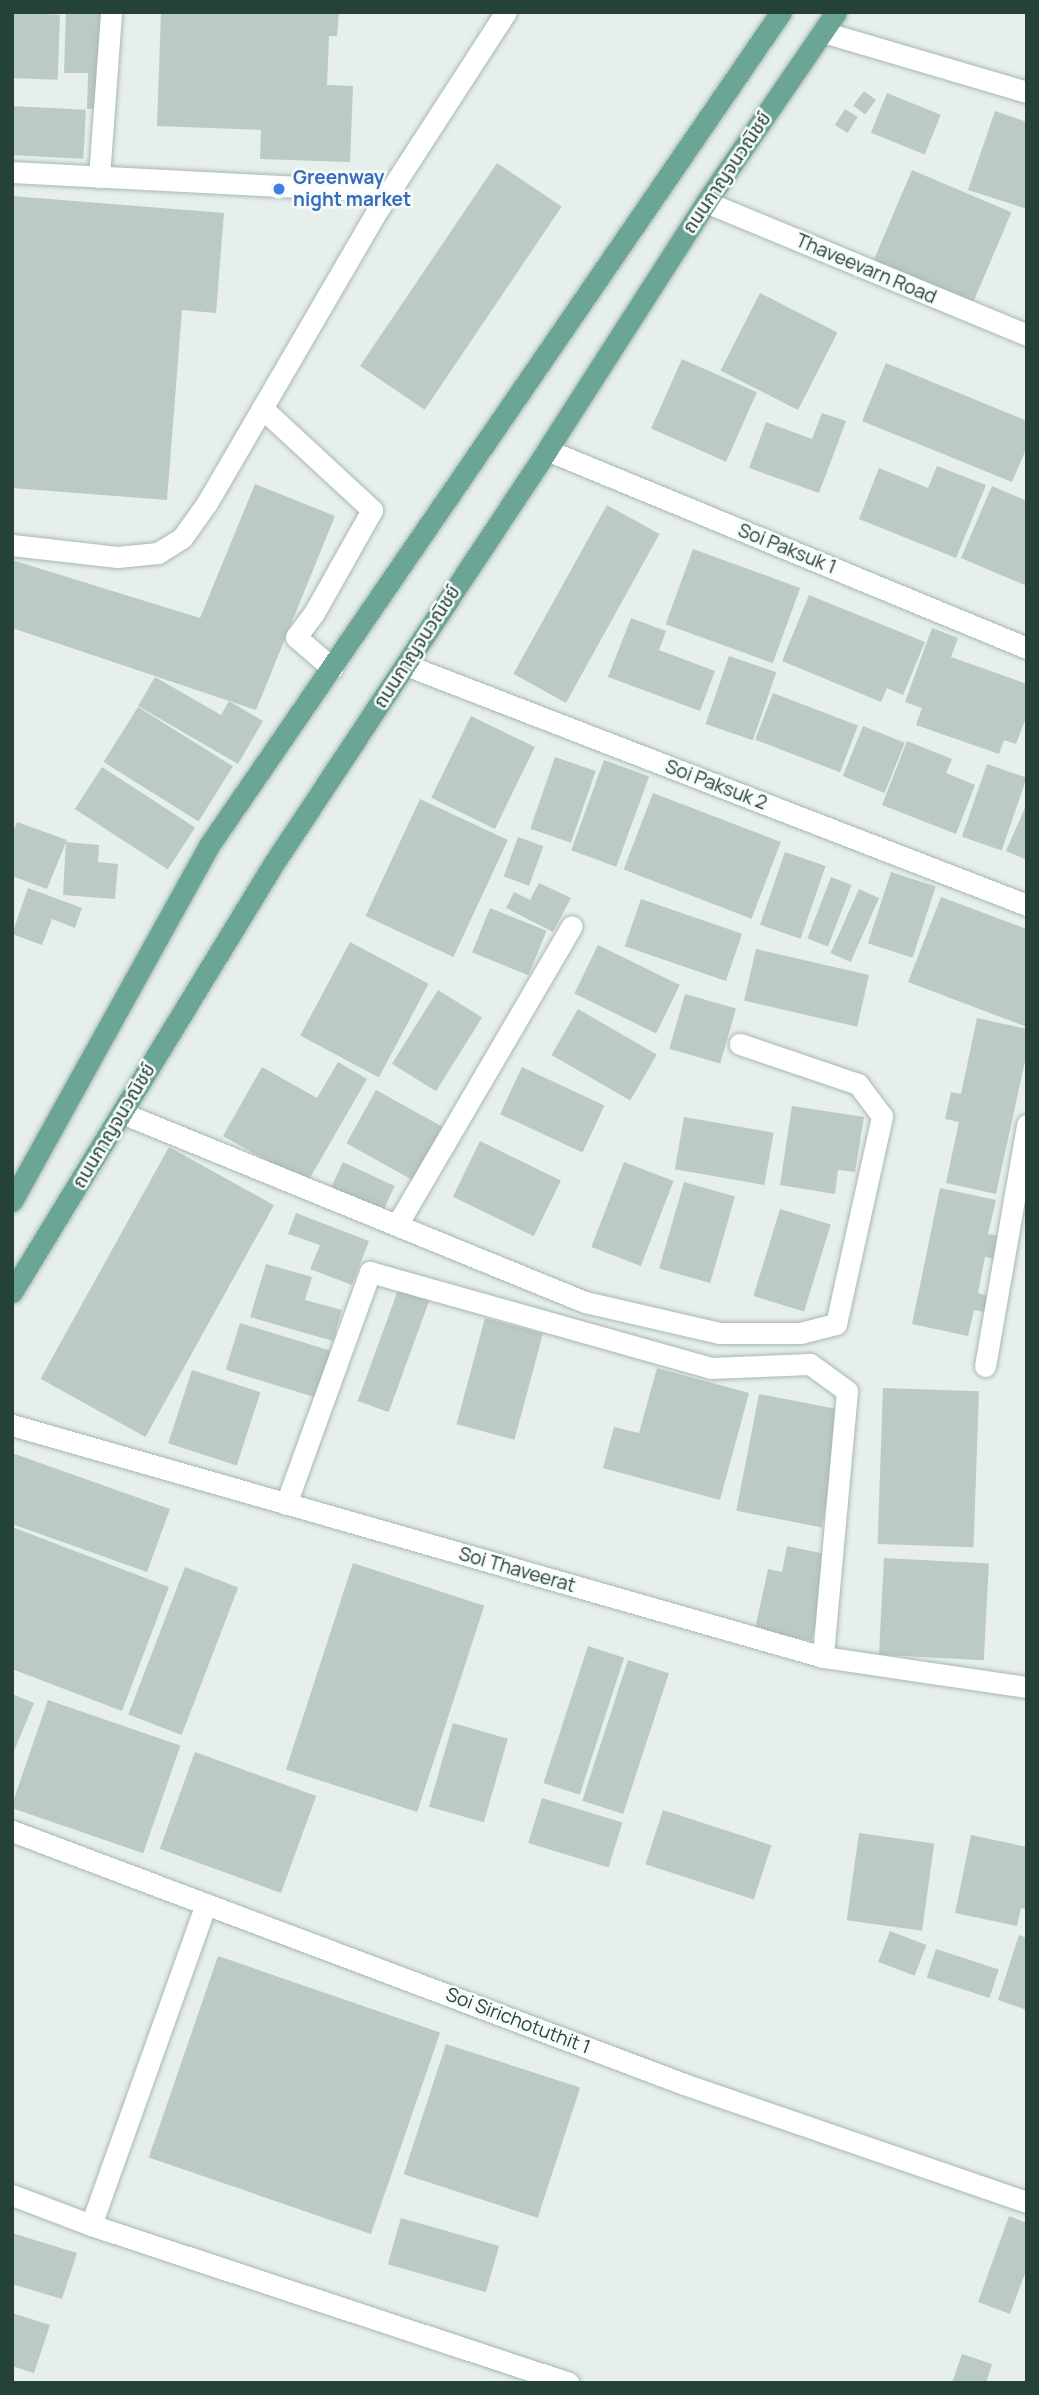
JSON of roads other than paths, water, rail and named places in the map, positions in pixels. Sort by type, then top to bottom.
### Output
[{"type":"main road","points":[[12,1201],[211,844],[781,12]]},
{"type":"main road","name":"ถนนกาญจนวณิชย์","points":[[12,1292],[274,863],[547,450],[706,202],[836,12]]},
{"type":"street","points":[[99,177],[111,12]]},
{"type":"street","points":[[12,545],[117,558],[149,556],[167,550],[181,538],[207,503],[389,192],[506,12]]},
{"type":"street","points":[[823,32],[1027,92]]},
{"type":"street","points":[[12,172],[389,192]]},
{"type":"street","name":"Thaveevarn Road","points":[[706,202],[1027,335]]},
{"type":"street","points":[[262,408],[372,510],[314,613],[296,637],[332,668]]},
{"type":"street","name":"Soi Paksuk 1","points":[[547,450],[1027,648]]},
{"type":"street","name":"Soi Paksuk 2","points":[[405,664],[1027,905]]},
{"type":"street","points":[[397,1225],[572,926]]},
{"type":"street","points":[[122,1113],[598,1306],[719,1333],[800,1333],[835,1324],[882,1116],[858,1084],[740,1044]]},
{"type":"street","points":[[985,1366],[1027,1125]]},
{"type":"street","points":[[286,1504],[370,1272],[711,1368],[810,1364],[847,1391],[823,1657]]},
{"type":"street","name":"Soi Thaveerat","points":[[12,1425],[823,1657],[1027,1687]]},
{"type":"street","name":"Soi Sirichotuthit 1","points":[[12,1831],[684,2084],[1027,2202]]},
{"type":"street","points":[[90,2225],[206,1904]]},
{"type":"street","points":[[12,2195],[90,2225],[569,2383]]},
{"type":"place","name":"Greenway night market","points":[[279,189]]}]
